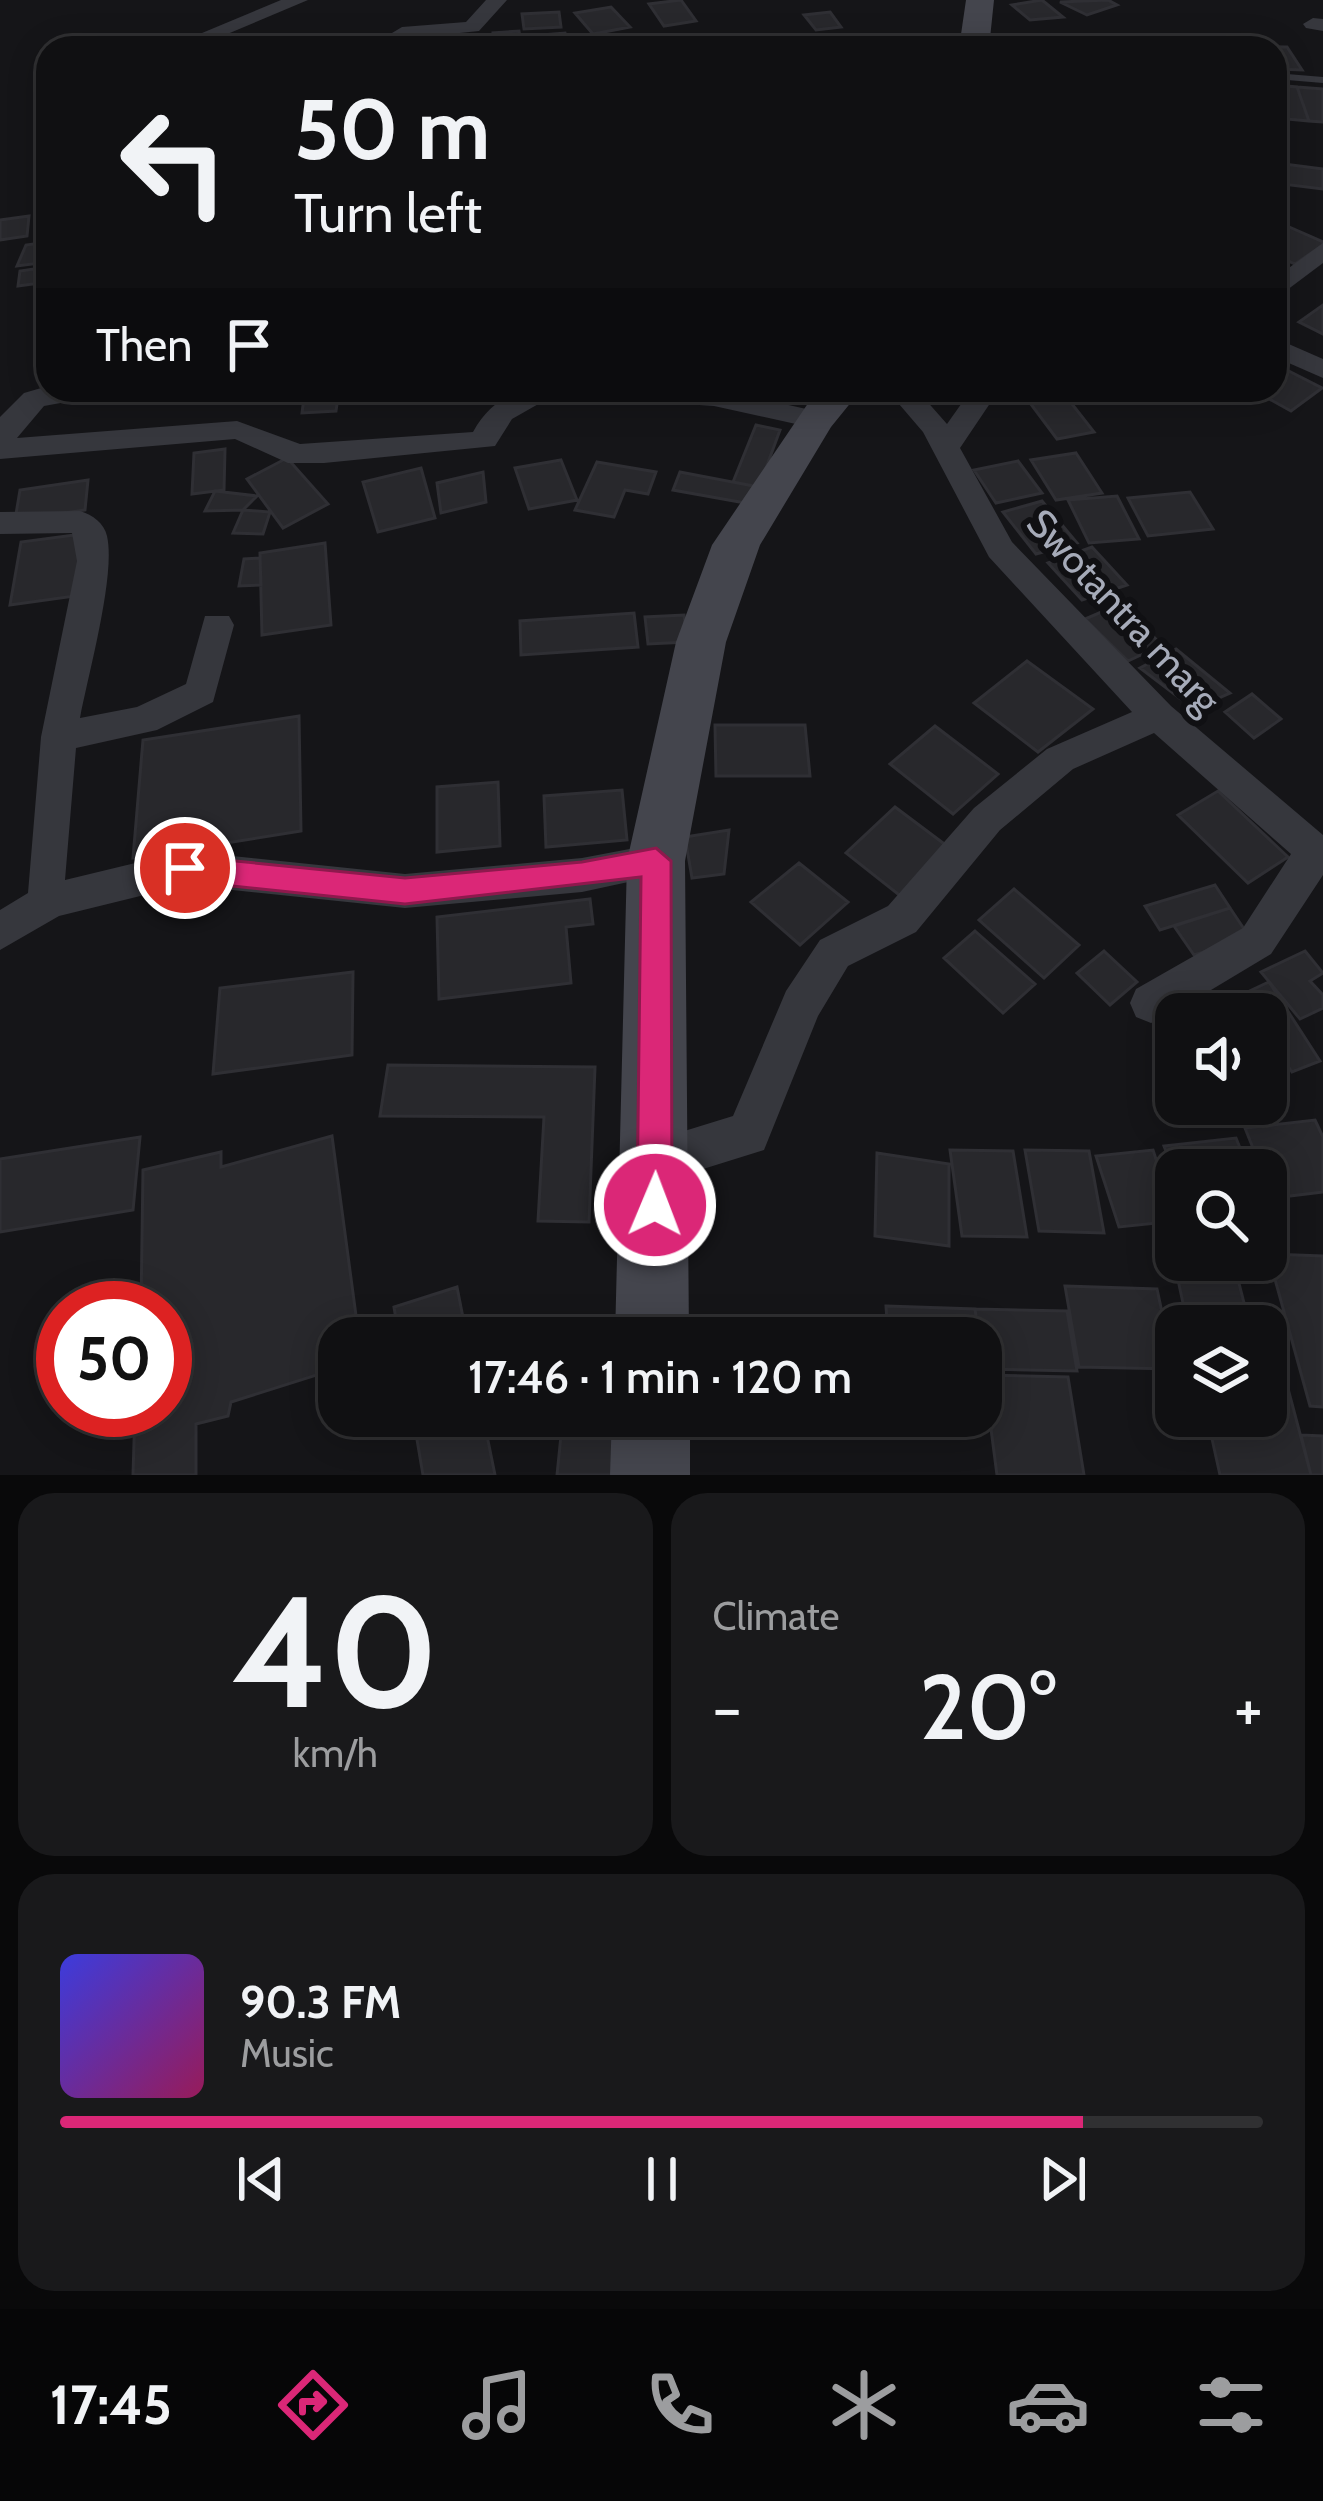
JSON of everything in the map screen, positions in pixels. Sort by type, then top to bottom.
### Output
[{"type":"main road","points":[[976,36],[980,0]]},
{"type":"main road","points":[[652,1317],[656,861],[701,641],[736,545],[827,404]]},
{"type":"main road","points":[[650,1475],[651,1437]]},
{"type":"street","points":[[206,36],[298,0]]},
{"type":"street","points":[[403,32],[472,27],[497,0]]},
{"type":"street","points":[[1287,277],[1323,250]]},
{"type":"street","points":[[1287,352],[1323,370]]},
{"type":"street","points":[[36,394],[12,415],[0,446],[237,430],[266,438],[284,453],[308,455],[386,446],[471,446],[484,439],[488,425],[506,408],[520,402]]},
{"type":"street","points":[[795,402],[827,404]]},
{"type":"street","name":"Swotantra marg","points":[[910,402],[946,448],[1000,549],[1158,716],[1318,854]]},
{"type":"street","points":[[946,448],[977,402]]},
{"type":"street","points":[[0,524],[80,522],[91,533],[93,561],[58,737],[45,878],[49,901]]},
{"type":"street","points":[[58,737],[144,720],[201,692],[218,625]]},
{"type":"street","points":[[655,1161],[748,1134],[801,1005],[834,953],[902,919],[987,819],[1060,759],[1158,716]]},
{"type":"street","points":[[1151,1003],[1257,941],[1318,854]]},
{"type":"street","points":[[0,932],[49,901],[185,868],[405,891],[582,875],[656,861]]},
{"type":"lane","points":[[1287,77],[1323,80]]},
{"type":"building","points":[[681,0],[696,21],[664,26],[649,4]]},
{"type":"building","points":[[1042,0],[1063,17],[1030,20],[1012,5]]},
{"type":"building","points":[[1108,0],[1117,5],[1087,15],[1060,2]]},
{"type":"building","points":[[611,7],[630,27],[593,34],[575,13]]},
{"type":"building","points":[[559,12],[561,27],[524,29],[522,14]]},
{"type":"building","points":[[830,12],[841,27],[816,30],[804,15]]},
{"type":"building","points":[[519,31],[520,36],[493,36]]},
{"type":"building","points":[[1287,47],[1302,70],[1287,69]]},
{"type":"building","points":[[1287,86],[1297,87],[1309,121],[1287,119]]},
{"type":"building","points":[[1297,87],[1323,89],[1323,122],[1309,121]]},
{"type":"building","points":[[1287,164],[1323,169],[1323,189],[1287,185]]},
{"type":"building","points":[[29,216],[27,236],[0,240],[0,220]]},
{"type":"building","points":[[1287,226],[1323,242],[1295,264],[1287,260]]},
{"type":"building","points":[[36,244],[36,264],[17,266],[26,245]]},
{"type":"building","points":[[36,269],[36,284],[18,286],[20,271]]},
{"type":"building","points":[[1323,305],[1323,334],[1299,322]]},
{"type":"building","points":[[1287,370],[1322,388],[1291,411],[1275,402],[1287,402]]},
{"type":"building","points":[[303,402],[337,402],[336,411],[302,413]]},
{"type":"building","points":[[1029,402],[1070,402],[1094,432],[1057,439]]},
{"type":"building","points":[[756,425],[780,430],[759,487],[733,482]]},
{"type":"building","points":[[225,449],[224,490],[192,494],[194,453]]},
{"type":"building","points":[[1076,453],[1102,493],[1056,500],[1031,460]]},
{"type":"building","points":[[287,458],[328,504],[283,528],[247,479]]},
{"type":"building","points":[[561,460],[577,500],[529,509],[515,468]]},
{"type":"building","points":[[1018,461],[1042,493],[996,503],[974,470]]},
{"type":"building","points":[[597,462],[656,472],[648,494],[625,490],[614,517],[575,510]]},
{"type":"building","points":[[421,468],[435,518],[378,532],[363,482]]},
{"type":"building","points":[[483,472],[486,502],[441,513],[437,483]]},
{"type":"building","points":[[680,472],[759,487],[751,504],[673,490]]},
{"type":"building","points":[[88,480],[85,510],[15,520],[20,490]]},
{"type":"building","points":[[215,491],[257,496],[243,510],[205,511]]},
{"type":"building","points":[[1190,492],[1213,529],[1148,536],[1128,498]]},
{"type":"building","points":[[1117,496],[1139,539],[1089,543],[1068,500]]},
{"type":"building","points":[[1042,501],[1077,543],[1036,554],[1003,512]]},
{"type":"building","points":[[243,510],[270,512],[263,534],[233,533]]},
{"type":"building","points":[[82,534],[75,596],[10,605],[21,542]]},
{"type":"building","points":[[325,543],[331,625],[262,635],[260,553]]},
{"type":"building","points":[[1092,547],[1127,585],[1082,600],[1048,563]]},
{"type":"building","points":[[260,558],[261,585],[239,586],[244,559]]},
{"type":"building","points":[[1120,604],[1162,645],[1128,661],[1085,619]]},
{"type":"building","points":[[634,613],[638,647],[521,655],[520,621]]},
{"type":"building","points":[[684,615],[687,642],[648,644],[645,617]]},
{"type":"building","points":[[1176,649],[1230,693],[1194,709],[1140,668]]},
{"type":"building","points":[[1027,661],[1093,709],[1038,752],[974,703]]},
{"type":"building","points":[[1252,694],[1281,719],[1254,738],[1225,712]]},
{"type":"building","points":[[299,716],[301,831],[133,858],[143,740]]},
{"type":"building","points":[[715,725],[805,725],[810,776],[716,776]]},
{"type":"building","points":[[935,726],[998,774],[953,814],[890,764]]},
{"type":"building","points":[[498,782],[500,846],[437,852],[437,787]]},
{"type":"building","points":[[622,790],[627,840],[546,847],[544,796]]},
{"type":"building","points":[[1218,791],[1288,857],[1248,883],[1178,815]]},
{"type":"building","points":[[895,807],[951,849],[903,898],[846,853]]},
{"type":"building","points":[[729,830],[724,874],[692,878],[685,837]]},
{"type":"building","points":[[799,863],[848,902],[800,945],[751,902]]},
{"type":"building","points":[[1215,885],[1230,908],[1160,930],[1145,906]]},
{"type":"building","points":[[1014,889],[1079,945],[1044,978],[979,920]]},
{"type":"building","points":[[590,899],[593,924],[566,927],[571,983],[439,999],[437,917]]},
{"type":"building","points":[[1230,908],[1250,938],[1194,955],[1174,926]]},
{"type":"building","points":[[975,931],[1035,984],[1003,1013],[944,958]]},
{"type":"building","points":[[1104,951],[1137,982],[1110,1005],[1077,973]]},
{"type":"building","points":[[1305,951],[1323,973],[1310,981],[1323,995],[1323,1008],[1300,1019],[1287,1003],[1287,993],[1278,993],[1261,972]]},
{"type":"building","points":[[353,972],[352,1055],[213,1074],[220,988]]},
{"type":"building","points":[[1269,982],[1276,993],[1245,993]]},
{"type":"building","points":[[1287,1010],[1320,1061],[1292,1072],[1287,1064]]},
{"type":"building","points":[[388,1065],[595,1067],[589,1222],[538,1221],[544,1117],[380,1116]]},
{"type":"building","points":[[1315,1120],[1323,1137],[1323,1192],[1287,1196],[1287,1149],[1253,1149],[1245,1128]]},
{"type":"building","points":[[332,1136],[356,1317],[318,1317],[318,1375],[231,1402],[228,1416],[196,1424],[196,1475],[133,1475],[134,1437],[192,1437],[192,1281],[141,1281],[143,1170],[221,1152],[221,1167]]},
{"type":"building","points":[[140,1137],[133,1210],[0,1232],[0,1159]]},
{"type":"building","points":[[1236,1138],[1240,1149],[1165,1149]]},
{"type":"building","points":[[950,1150],[1013,1151],[1027,1237],[962,1236]]},
{"type":"building","points":[[1025,1150],[1089,1151],[1104,1233],[1039,1231]]},
{"type":"building","points":[[1153,1150],[1155,1223],[1119,1227],[1096,1156]]},
{"type":"building","points":[[877,1153],[949,1164],[949,1246],[875,1236]]},
{"type":"building","points":[[1287,1255],[1323,1256],[1323,1407],[1310,1406],[1287,1323],[1287,1305],[1282,1305],[1275,1281],[1287,1281]]},
{"type":"building","points":[[1178,1281],[1238,1281],[1245,1305],[1183,1305]]},
{"type":"building","points":[[1065,1286],[1157,1289],[1160,1305],[1155,1305],[1155,1369],[1079,1367]]},
{"type":"building","points":[[457,1287],[463,1317],[396,1317],[394,1307]]},
{"type":"building","points":[[886,1306],[975,1309],[976,1317],[887,1317]]},
{"type":"building","points":[[975,1309],[1067,1311],[1077,1371],[1002,1369],[1002,1317],[976,1317]]},
{"type":"building","points":[[1002,1375],[1068,1377],[1084,1475],[997,1475],[992,1437],[1002,1437]]},
{"type":"building","points":[[1287,1385],[1311,1475],[1220,1475],[1212,1437],[1287,1437]]},
{"type":"building","points":[[1301,1435],[1323,1436],[1323,1475],[1311,1475]]},
{"type":"building","points":[[417,1437],[487,1437],[495,1475],[423,1475]]},
{"type":"building","points":[[561,1437],[628,1437],[632,1475],[557,1475]]},
{"type":"route","points":[[185,868],[405,891],[582,875],[656,861],[655,1205]]}]
